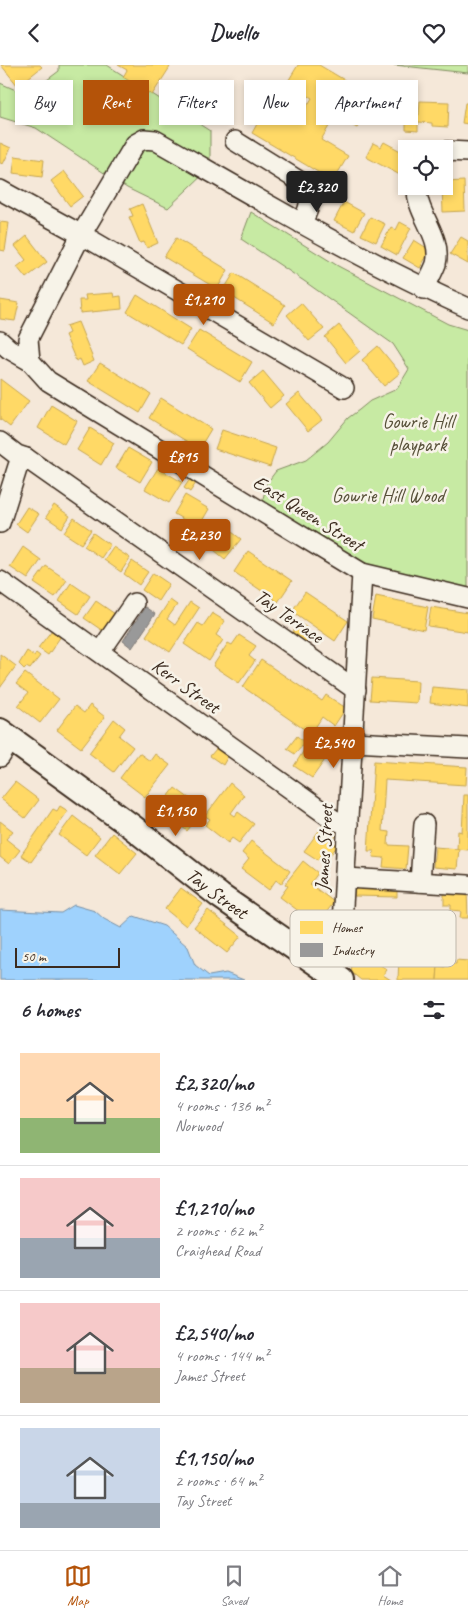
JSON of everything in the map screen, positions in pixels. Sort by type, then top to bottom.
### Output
[{"type":"main road","name":"Tay Street","points":[[4,742],[131,826],[220,896],[290,944]]},
{"type":"main road","name":"Tay Street","points":[[323,967],[337,977]]},
{"type":"street","points":[[30,361],[28,339],[81,235],[135,144],[144,139],[155,139],[302,223],[424,289],[468,309]]},
{"type":"street","points":[[234,141],[304,184],[310,200],[302,223]]},
{"type":"street","points":[[453,151],[468,152]]},
{"type":"street","points":[[0,190],[344,388]]},
{"type":"street","points":[[416,195],[431,229],[436,246],[436,264],[424,289]]},
{"type":"street","name":"East Queen Street","points":[[0,341],[9,349],[30,361],[48,381],[362,573],[468,598]]},
{"type":"street","name":"Tay Terrace","points":[[0,442],[17,455],[26,458],[356,690]]},
{"type":"street","points":[[0,523],[18,466],[26,458]]},
{"type":"street","name":"James Street","points":[[344,910],[362,573]]},
{"type":"street","name":"Kerr Street","points":[[0,581],[334,820],[348,824]]},
{"type":"street","points":[[100,652],[134,603]]},
{"type":"street","points":[[353,742],[468,748]]},
{"type":"street","points":[[420,882],[424,824]]},
{"type":"street","points":[[346,878],[468,885]]},
{"type":"green space","points":[[59,65],[107,65],[130,80],[83,80],[83,125],[149,125],[149,92],[159,98],[159,125],[201,125],[210,131],[210,168],[168,208],[127,188],[36,128],[26,125],[73,125],[73,80],[47,80],[59,71]]},
{"type":"green space","points":[[394,65],[468,65],[468,73]]},
{"type":"green space","points":[[0,83],[15,90],[15,122],[0,117]]},
{"type":"green space","name":"Gowrie Hill Wood","points":[[251,212],[338,266],[448,324],[468,330],[468,598],[362,573],[260,510],[267,483],[276,471],[306,460],[328,442],[348,418],[370,401],[397,389],[409,369],[393,344],[241,239]]},
{"type":"water","points":[[74,905],[95,911],[104,919],[121,928],[134,916],[164,926],[188,947],[195,965],[209,976],[226,973],[244,980],[0,980],[0,910],[61,913]]},
{"type":"building: Homes","points":[[1,65],[40,65],[42,67],[26,80],[15,80],[15,82]]},
{"type":"building: Homes","points":[[118,65],[167,65],[170,67],[162,80],[159,80],[159,84],[152,95],[149,93],[149,80],[128,80],[123,77],[127,70]]},
{"type":"building: Homes","points":[[298,65],[319,65],[344,80],[316,80],[316,125],[330,125],[321,140],[348,156],[333,181],[252,133],[256,125],[306,125],[306,108],[312,98],[306,94],[306,80],[289,80]]},
{"type":"building: Homes","points":[[420,101],[449,102],[448,127],[432,126],[432,123],[418,122]]},
{"type":"building: Homes","points":[[465,103],[468,103],[468,124],[462,123]]},
{"type":"building: Homes","points":[[406,125],[418,125],[418,131],[406,130]]},
{"type":"building: Homes","points":[[384,142],[398,150],[398,174],[366,157],[373,143],[381,147]]},
{"type":"building: Homes","points":[[0,143],[11,148],[3,164],[0,163]]},
{"type":"building: Homes","points":[[15,156],[44,160],[42,177],[13,173]]},
{"type":"building: Homes","points":[[64,171],[83,196],[70,206],[51,181]]},
{"type":"building: Homes","points":[[464,181],[465,211],[443,212],[442,195],[453,195],[453,182]]},
{"type":"building: Homes","points":[[344,202],[364,213],[354,231],[334,221]]},
{"type":"building: Homes","points":[[142,204],[158,243],[147,248],[144,242],[140,243],[129,217],[133,216],[130,209]]},
{"type":"building: Homes","points":[[370,217],[385,224],[376,242],[361,235]]},
{"type":"building: Homes","points":[[0,222],[9,223],[5,251],[0,250]]},
{"type":"building: Homes","points":[[400,222],[411,228],[397,255],[381,246],[391,227],[396,230]]},
{"type":"building: Homes","points":[[27,236],[47,262],[26,278],[17,267],[26,260],[15,246]]},
{"type":"building: Homes","points":[[461,237],[468,241],[468,264],[450,254]]},
{"type":"building: Homes","points":[[176,238],[228,270],[217,289],[164,257]]},
{"type":"building: Homes","points":[[414,240],[430,250],[420,268],[403,258]]},
{"type":"building: Homes","points":[[234,273],[285,305],[274,323],[223,291]]},
{"type":"building: Homes","points":[[113,293],[114,297],[121,296],[122,309],[80,313],[79,300],[86,300],[85,295]]},
{"type":"building: Homes","points":[[137,295],[191,329],[181,345],[127,312]]},
{"type":"building: Homes","points":[[0,300],[19,303],[15,321],[0,319]]},
{"type":"building: Homes","points":[[301,303],[324,329],[309,341],[287,315]]},
{"type":"building: Homes","points":[[78,322],[94,361],[83,366],[80,359],[76,361],[65,335],[69,333],[66,326]]},
{"type":"building: Homes","points":[[339,325],[360,351],[346,363],[325,337]]},
{"type":"building: Homes","points":[[199,330],[252,362],[240,382],[187,349]]},
{"type":"building: Homes","points":[[378,346],[400,373],[384,386],[362,360]]},
{"type":"building: Homes","points":[[100,363],[151,394],[140,413],[88,381]]},
{"type":"building: Homes","points":[[263,371],[284,396],[270,408],[249,383]]},
{"type":"building: Homes","points":[[0,379],[29,401],[10,427],[0,419]]},
{"type":"building: Homes","points":[[299,393],[322,420],[308,431],[286,404]]},
{"type":"building: Homes","points":[[161,398],[211,429],[199,449],[149,418]]},
{"type":"building: Homes","points":[[51,405],[77,421],[64,444],[38,428]]},
{"type":"building: Homes","points":[[90,428],[114,443],[101,465],[77,450]]},
{"type":"building: Homes","points":[[222,430],[276,448],[270,467],[215,449]]},
{"type":"building: Homes","points":[[128,448],[152,462],[140,482],[116,468]]},
{"type":"building: Homes","points":[[158,468],[182,482],[169,503],[145,489]]},
{"type":"building: Homes","points":[[190,479],[196,483],[190,492],[184,488]]},
{"type":"building: Homes","points":[[185,495],[209,509],[198,528],[174,514]]},
{"type":"building: Homes","points":[[54,505],[70,516],[62,528],[46,517]]},
{"type":"building: Homes","points":[[27,507],[39,514],[27,532],[16,524]]},
{"type":"building: Homes","points":[[74,518],[91,530],[81,544],[64,533]]},
{"type":"building: Homes","points":[[219,522],[241,539],[225,559],[203,541]]},
{"type":"building: Homes","points":[[93,533],[110,545],[101,558],[84,546]]},
{"type":"building: Homes","points":[[23,547],[41,560],[28,579],[10,567]]},
{"type":"building: Homes","points":[[113,547],[130,558],[121,572],[104,560]]},
{"type":"building: Homes","points":[[248,551],[292,581],[278,602],[234,572]]},
{"type":"building: Homes","points":[[132,561],[148,572],[139,585],[124,574]]},
{"type":"building: Homes","points":[[46,566],[67,580],[55,597],[34,583]]},
{"type":"building: Homes","points":[[153,573],[169,584],[158,601],[142,590]]},
{"type":"building: Homes","points":[[71,583],[90,596],[78,614],[59,601]]},
{"type":"building: Homes","points":[[305,592],[348,621],[335,641],[292,611]]},
{"type":"building: Homes","points":[[376,596],[428,607],[424,630],[372,619]]},
{"type":"building: Homes","points":[[170,600],[177,605],[167,619],[175,625],[190,602],[199,608],[170,652],[146,636]]},
{"type":"building: Homes","points":[[96,601],[115,614],[103,631],[84,618]]},
{"type":"building: Homes","points":[[431,607],[468,613],[468,632],[428,626]]},
{"type":"building: Homes","points":[[212,613],[225,621],[216,635],[223,640],[209,661],[184,644],[198,623],[203,626]]},
{"type":"building: Homes","points":[[300,623],[308,629],[304,633],[310,638],[304,645],[291,634]]},
{"type":"building: Homes","points":[[52,630],[61,636],[48,655],[38,648]]},
{"type":"building: Homes","points":[[239,635],[256,646],[249,656],[255,661],[239,683],[213,666],[228,643],[232,645]]},
{"type":"building: Homes","points":[[27,651],[34,656],[36,653],[40,656],[30,669],[26,667],[24,669],[19,664]]},
{"type":"building: Homes","points":[[0,654],[16,666],[0,688]]},
{"type":"building: Homes","points":[[261,660],[322,701],[326,695],[346,708],[334,726],[322,717],[311,734],[243,687]]},
{"type":"building: Homes","points":[[25,673],[59,699],[40,723],[18,706],[28,693],[16,684]]},
{"type":"building: Homes","points":[[372,678],[418,681],[417,703],[370,700]]},
{"type":"building: Homes","points":[[432,687],[468,690],[468,708],[430,703]]},
{"type":"building: Homes","points":[[90,705],[105,717],[81,748],[57,730],[75,706],[84,713]]},
{"type":"building: Homes","points":[[114,719],[125,728],[119,736],[133,747],[114,772],[89,753]]},
{"type":"building: Homes","points":[[297,736],[305,743],[295,754],[287,749]]},
{"type":"building: Homes","points":[[328,736],[342,737],[342,748],[328,748]]},
{"type":"building: Homes","points":[[308,744],[327,757],[312,778],[294,766]]},
{"type":"building: Homes","points":[[217,748],[228,756],[223,765],[210,756]]},
{"type":"building: Homes","points":[[139,753],[150,761],[155,754],[170,765],[145,797],[120,778]]},
{"type":"building: Homes","points":[[374,761],[467,767],[466,785],[385,780],[382,831],[389,832],[388,845],[408,846],[406,869],[383,867],[384,858],[373,857],[374,851],[368,851]]},
{"type":"building: Homes","points":[[15,782],[39,800],[25,818],[1,799]]},
{"type":"building: Homes","points":[[230,783],[244,795],[231,813],[235,816],[238,812],[254,824],[239,843],[232,838],[228,843],[205,825],[210,819],[205,816]]},
{"type":"building: Homes","points":[[175,788],[197,804],[192,812],[198,817],[187,831],[181,826],[179,828],[157,811]]},
{"type":"building: Homes","points":[[464,795],[468,795],[468,850],[457,849],[458,831],[462,832]]},
{"type":"building: Homes","points":[[60,806],[68,811],[31,862],[21,855],[53,809],[57,811]]},
{"type":"building: Homes","points":[[73,816],[100,837],[86,855],[59,835]]},
{"type":"building: Homes","points":[[0,821],[13,831],[6,839],[20,850],[9,864],[0,857]]},
{"type":"building: Homes","points":[[324,824],[337,833],[332,841],[338,845],[328,858],[322,854],[318,860],[304,851]]},
{"type":"building: Homes","points":[[112,833],[137,853],[120,874],[95,855]]},
{"type":"building: Homes","points":[[251,841],[290,871],[281,884],[276,880],[269,890],[241,869],[249,859],[242,853]]},
{"type":"building: Homes","points":[[435,847],[459,849],[457,869],[433,867]]},
{"type":"building: Homes","points":[[303,861],[318,873],[310,884],[334,902],[328,910],[297,910],[280,897],[288,886],[285,884]]},
{"type":"building: Homes","points":[[355,887],[397,888],[397,897],[354,896]]},
{"type":"building: Homes","points":[[181,888],[203,904],[186,926],[165,909]]},
{"type":"building: Homes","points":[[444,889],[467,890],[468,918],[460,918],[461,911],[451,910],[451,905],[444,905]]},
{"type":"building: Homes","points":[[208,910],[241,936],[227,953],[194,927]]},
{"type":"building: Homes","points":[[456,960],[468,961],[468,980],[437,980],[438,967],[456,967]]},
{"type":"building: Homes","points":[[351,967],[383,967],[387,970],[383,975],[391,980],[361,980],[351,972]]},
{"type":"building: Homes","points":[[399,967],[438,967],[437,980],[398,980]]},
{"type":"building: Industry","points":[[145,607],[155,614],[132,648],[123,641]]},
{"type":"park label","name":"Gowrie Hill playpark","points":[[418,432]]}]
